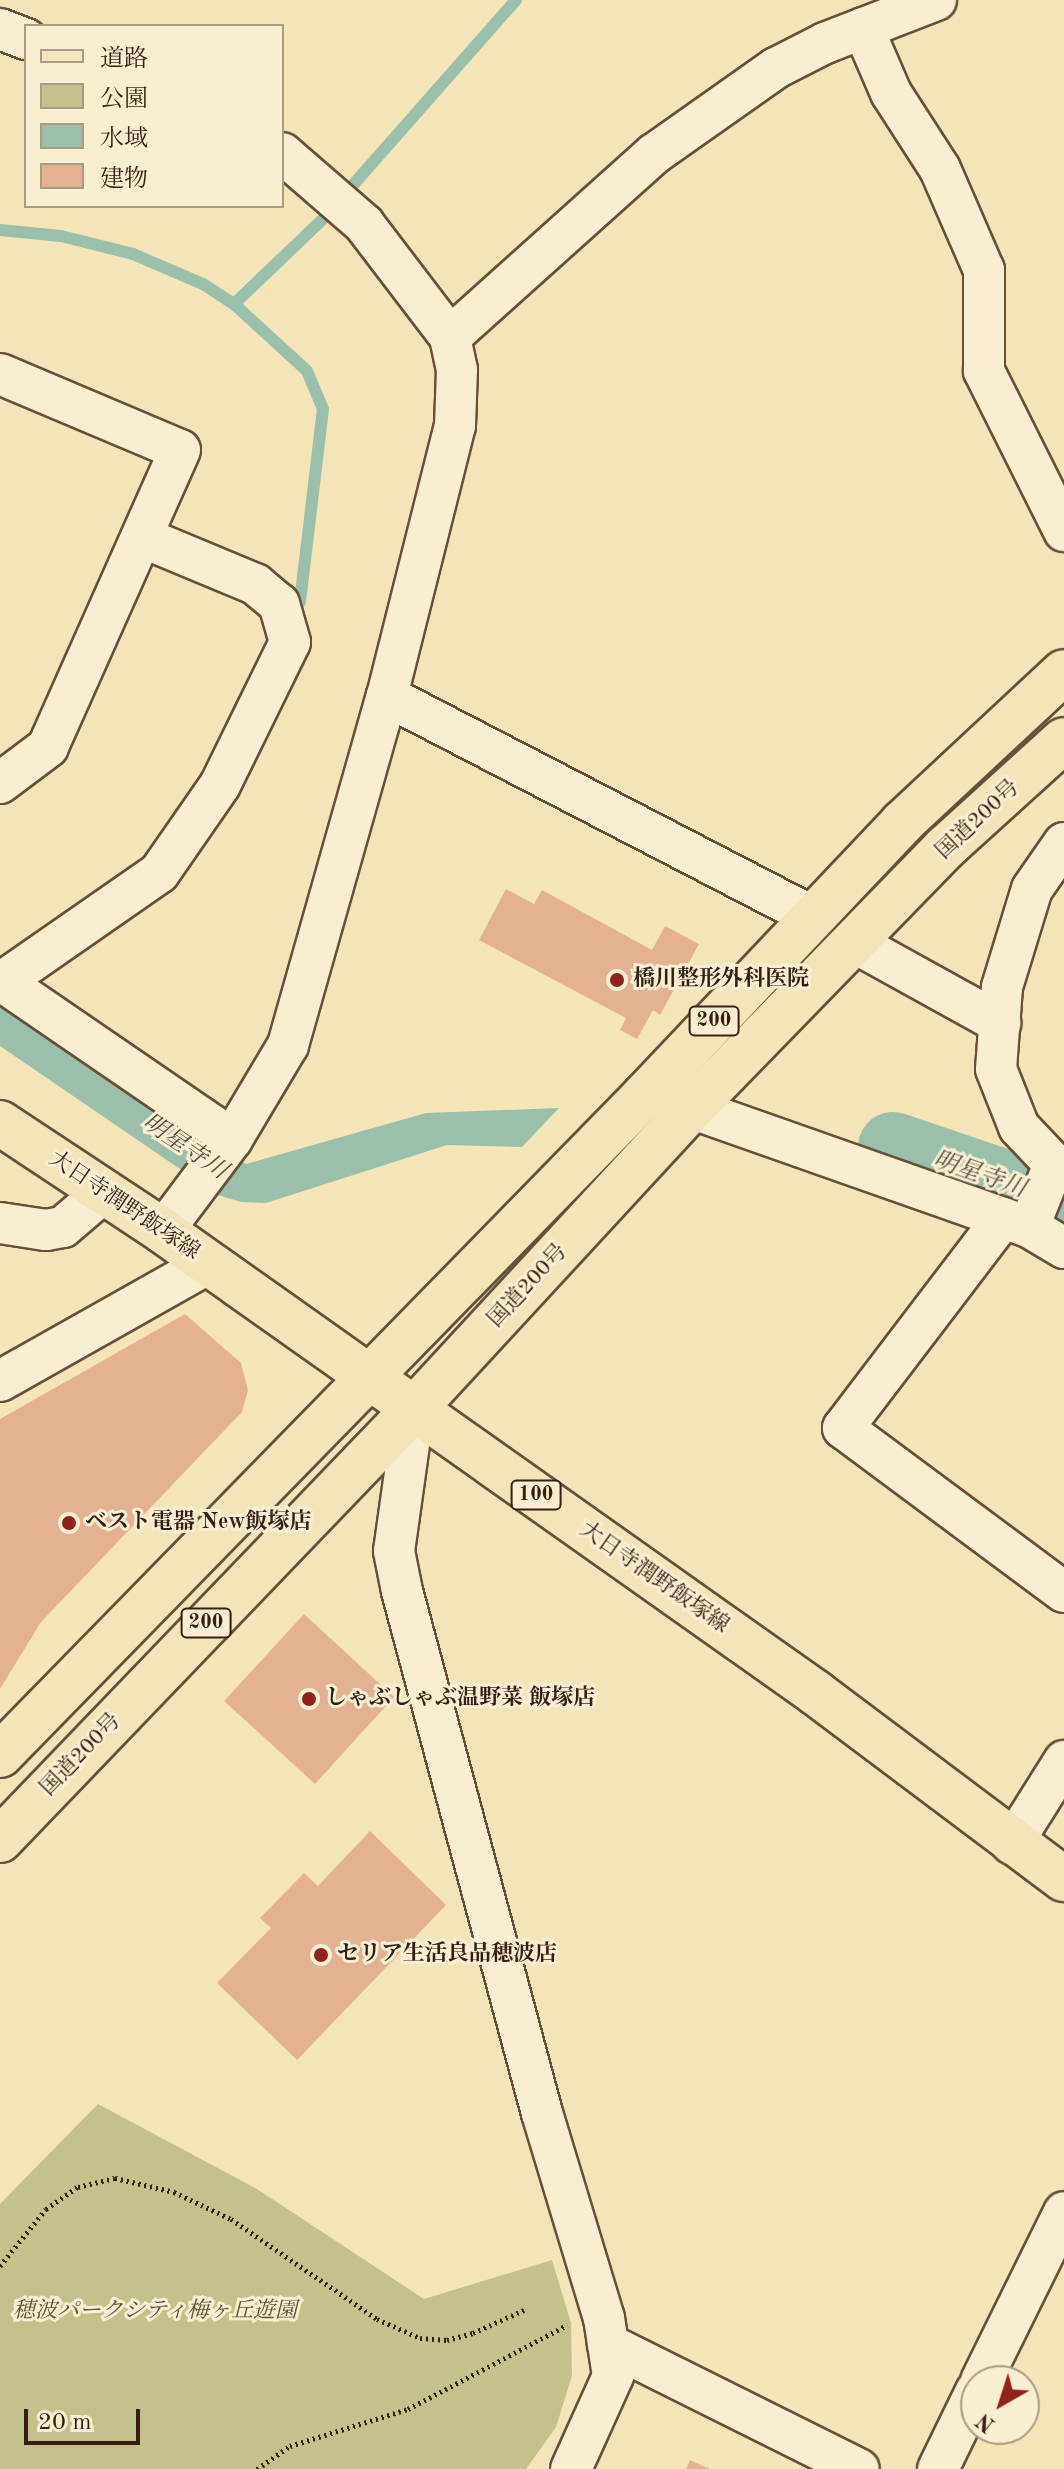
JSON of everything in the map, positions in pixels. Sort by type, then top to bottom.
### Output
[{"type":"main road","name":"200","points":[[0,1755],[368,1375],[645,1095],[811,916],[1064,672]]},
{"type":"main road","name":"国道200号","points":[[0,1840],[414,1409],[694,1106],[946,847],[1064,740]]},
{"type":"main road","name":"大日寺潤野飯塚線","points":[[0,1123],[163,1231],[816,1693],[1012,1844],[1064,1879]]},
{"type":"street","points":[[450,337],[654,154],[776,68],[863,28],[936,0]]},
{"type":"street","points":[[863,28],[891,93],[940,169],[984,270],[984,371],[1064,531]]},
{"type":"street","points":[[0,29],[24,38]]},
{"type":"street","points":[[163,1231],[228,1144],[288,1045],[387,696],[455,426],[457,370],[450,337],[364,224],[284,155]]},
{"type":"street","points":[[0,374],[180,450],[48,747],[0,783]]},
{"type":"street","points":[[142,537],[255,584],[279,604],[290,642],[220,785],[159,873],[1,981],[228,1144]]},
{"type":"street","points":[[387,696],[811,916]]},
{"type":"street","points":[[1064,843],[1032,889],[1018,923],[1002,987],[996,1069],[1019,1127],[1039,1195],[1064,1248]]},
{"type":"street","points":[[855,943],[1000,1023]]},
{"type":"street","points":[[645,1095],[1039,1195]]},
{"type":"street","points":[[0,1223],[46,1230],[63,1227],[105,1191]]},
{"type":"street","points":[[1039,1195],[843,1428],[1064,1592]]},
{"type":"street","points":[[0,1381],[208,1264]]},
{"type":"street","points":[[414,1409],[394,1551],[402,1591],[608,2344],[613,2376],[571,2469]]},
{"type":"street","points":[[1012,1844],[1064,1761]]},
{"type":"street","points":[[989,2365],[1064,2212]]},
{"type":"street","points":[[608,2344],[859,2469]]},
{"type":"street","points":[[938,2469],[960,2424]]},
{"type":"path","points":[[0,2266],[46,2209],[78,2187],[115,2178],[174,2192],[231,2219],[377,2319],[420,2338],[447,2340],[473,2333],[524,2310]]},
{"type":"path","points":[[257,2469],[290,2446],[408,2409],[571,2323]]},
{"type":"green space","name":"穂波パークシティ梅ヶ丘遊園","points":[[98,2104],[257,2189],[424,2299],[552,2260],[571,2323],[572,2376],[556,2427],[526,2469],[0,2469],[0,2204]]},
{"type":"water","points":[[0,1005],[246,1164],[426,1113],[559,1108],[522,1147],[447,1145],[266,1203],[241,1202],[218,1195],[0,1046]]},
{"type":"building","name":"橋川整形外科医院","points":[[506,889],[534,904],[542,890],[652,950],[665,926],[699,944],[660,1015],[653,1010],[637,1039],[620,1030],[626,1018],[479,940]]},
{"type":"building","name":"ベスト電器 New飯塚店","points":[[185,1314],[241,1363],[248,1390],[242,1412],[41,1622],[0,1689],[0,1419]]},
{"type":"building","name":"しゃぶしゃぶ温野菜 飯塚店","points":[[304,1614],[394,1697],[315,1784],[224,1701]]},
{"type":"building","name":"セリア生活良品穂波店","points":[[370,1831],[446,1905],[297,2060],[217,1983],[271,1928],[260,1918],[304,1873],[318,1886]]},
{"type":"building","points":[[690,2460],[710,2469],[686,2469]]},
{"type":"waterway","points":[[352,186],[516,0]]},
{"type":"waterway","points":[[234,304],[326,216]]},
{"type":"waterway","points":[[0,230],[61,236],[133,254],[203,284],[234,304],[307,371],[323,409],[300,603]]},
{"type":"waterway","name":"明星寺川","points":[[893,1147],[1064,1205]]},
{"type":"place","name":"橋川整形外科医院","points":[[617,980]]},
{"type":"place","name":"ベスト電器 New飯塚店","points":[[69,1523]]},
{"type":"place","name":"しゃぶしゃぶ温野菜 飯塚店","points":[[309,1699]]},
{"type":"place","name":"セリア生活良品穂波店","points":[[321,1955]]}]
